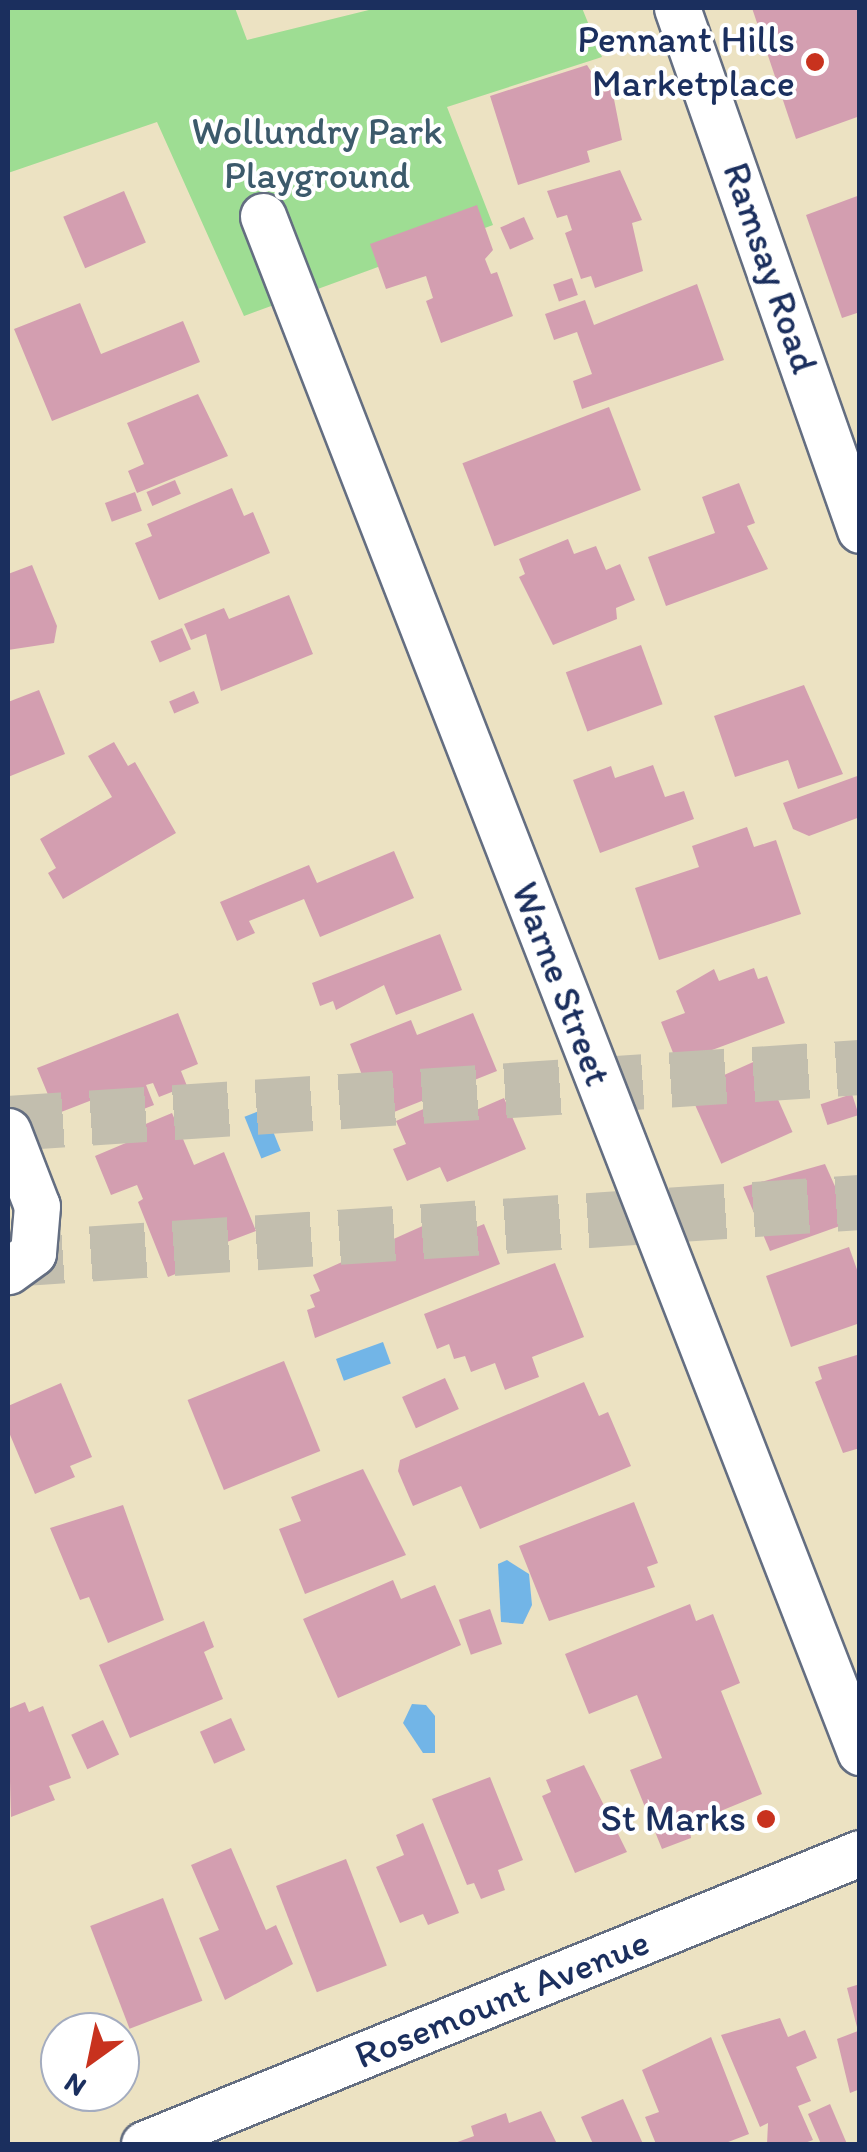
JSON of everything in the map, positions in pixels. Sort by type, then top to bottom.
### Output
[{"type":"street","name":"Ramsay Road","points":[[677,8],[860,530]]},
{"type":"street","name":"Warne Street","points":[[263,216],[860,1752]]},
{"type":"street","points":[[8,1131],[36,1206],[20,1262]]},
{"type":"street","name":"Rosemount Avenue","points":[[144,2144],[860,1853]]},
{"type":"green space","name":"Wollundry Park Playground","points":[[8,8],[235,8],[247,40],[377,8],[582,8],[602,57],[447,107],[493,225],[244,316],[157,122],[8,173]]},
{"type":"water","points":[[264,1109],[281,1151],[261,1159],[245,1117]]},
{"type":"water","points":[[383,1342],[391,1364],[344,1381],[336,1359]]},
{"type":"water","points":[[507,1560],[529,1574],[532,1605],[523,1624],[501,1622],[498,1564]]},
{"type":"water","points":[[412,1704],[426,1705],[435,1716],[435,1753],[423,1753],[403,1723]]},
{"type":"building","name":"Pennant Hills Marketplace","points":[[752,8],[860,8],[860,116],[796,139]]},
{"type":"building","points":[[587,65],[604,92],[612,89],[622,140],[587,151],[590,162],[518,185],[490,96]]},
{"type":"building","points":[[620,170],[642,220],[632,223],[643,271],[595,288],[591,276],[581,279],[565,233],[572,230],[567,215],[557,218],[547,191]]},
{"type":"building","points":[[124,191],[146,243],[85,268],[63,217]]},
{"type":"building","points":[[860,195],[860,312],[842,318],[806,215]]},
{"type":"building","points":[[477,205],[493,250],[485,259],[491,274],[497,272],[513,316],[441,343],[426,301],[433,298],[426,276],[386,289],[370,244]]},
{"type":"building","points":[[524,217],[534,239],[510,250],[500,228]]},
{"type":"building","points":[[572,278],[578,295],[559,302],[553,285]]},
{"type":"building","points":[[697,284],[724,360],[582,409],[573,381],[592,374],[577,332],[554,340],[545,314],[585,300],[594,325]]},
{"type":"building","points":[[80,303],[101,354],[183,321],[200,362],[52,421],[14,329]]},
{"type":"building","points":[[198,394],[228,456],[137,493],[128,471],[144,464],[127,423]]},
{"type":"building","points":[[609,407],[641,490],[494,546],[462,463]]},
{"type":"building","points":[[175,480],[181,494],[152,506],[146,492]]},
{"type":"building","points":[[739,483],[755,523],[747,526],[768,569],[666,606],[648,557],[715,533],[702,497]]},
{"type":"building","points":[[232,488],[244,516],[253,512],[270,553],[159,600],[135,543],[152,536],[147,524]]},
{"type":"building","points":[[135,492],[142,511],[112,522],[105,503]]},
{"type":"building","points":[[568,539],[574,554],[596,546],[606,570],[620,564],[635,600],[616,608],[617,619],[553,645],[519,577],[525,574],[519,559]]},
{"type":"building","points":[[32,565],[57,626],[54,643],[8,650],[8,574]]},
{"type":"building","points":[[289,595],[313,654],[221,691],[206,634],[191,640],[184,624],[224,608],[229,619]]},
{"type":"building","points":[[182,628],[191,649],[160,662],[151,641]]},
{"type":"building","points":[[641,645],[663,704],[587,732],[566,672]]},
{"type":"building","points":[[804,685],[843,774],[798,789],[788,760],[735,777],[714,716]]},
{"type":"building","points":[[39,690],[65,754],[8,777],[8,702]]},
{"type":"building","points":[[194,691],[199,703],[174,714],[169,702]]},
{"type":"building","points":[[114,742],[128,766],[135,762],[176,833],[63,899],[48,873],[56,868],[40,839],[112,797],[88,756]]},
{"type":"building","points":[[653,765],[665,797],[684,791],[694,819],[600,853],[573,780],[611,766],[615,778]]},
{"type":"building","points":[[860,775],[860,817],[809,836],[793,829],[783,803]]},
{"type":"building","points":[[747,827],[754,847],[776,840],[801,914],[659,960],[635,888],[699,867],[692,846]]},
{"type":"building","points":[[394,851],[414,898],[320,937],[304,899],[249,921],[255,933],[237,941],[220,902],[309,865],[317,883]]},
{"type":"building","points":[[440,934],[462,990],[396,1015],[384,985],[336,1010],[333,1001],[320,1006],[312,983]]},
{"type":"building","points":[[754,968],[758,979],[767,976],[785,1023],[677,1063],[661,1022],[685,1013],[676,991],[714,969],[719,981]]},
{"type":"building","points":[[178,1013],[198,1064],[181,1071],[187,1086],[159,1097],[153,1083],[146,1085],[154,1105],[115,1120],[105,1095],[56,1114],[37,1068]]},
{"type":"building","points":[[473,1013],[497,1071],[379,1118],[377,1112],[363,1118],[354,1093],[367,1088],[350,1044],[411,1020],[417,1035]]},
{"type":"building","points":[[760,1059],[793,1132],[721,1164],[689,1091]]},
{"type":"building","points":[[852,1094],[859,1115],[827,1125],[821,1104]]},
{"type":"building","points":[[504,1098],[526,1149],[447,1182],[440,1167],[407,1181],[393,1149],[406,1144],[396,1121],[444,1100],[453,1120]]},
{"type":"building","points":[[172,1113],[194,1165],[224,1152],[256,1231],[219,1245],[223,1255],[168,1277],[138,1202],[143,1199],[137,1185],[111,1195],[95,1156],[140,1137],[136,1128]]},
{"type":"building","points":[[825,1164],[851,1222],[770,1251],[743,1187]]},
{"type":"building","points":[[445,1216],[453,1237],[484,1224],[500,1264],[315,1338],[307,1310],[315,1307],[310,1295],[320,1291],[313,1275]]},
{"type":"building","points":[[849,1247],[860,1278],[860,1323],[791,1347],[766,1276]]},
{"type":"building","points":[[555,1263],[584,1337],[532,1357],[539,1377],[505,1390],[495,1363],[471,1372],[465,1356],[454,1359],[449,1344],[437,1349],[424,1314]]},
{"type":"building","points":[[860,1354],[860,1448],[843,1453],[815,1382],[822,1379],[818,1367]]},
{"type":"building","points":[[284,1361],[320,1451],[224,1490],[188,1400]]},
{"type":"building","points":[[445,1378],[459,1409],[416,1428],[402,1397]]},
{"type":"building","points":[[584,1382],[599,1416],[608,1412],[631,1466],[480,1529],[461,1486],[413,1506],[398,1471],[400,1460]]},
{"type":"building","points":[[61,1383],[92,1457],[70,1466],[75,1477],[35,1494],[8,1430],[8,1406]]},
{"type":"building","points":[[363,1469],[406,1555],[305,1594],[279,1529],[301,1521],[291,1497]]},
{"type":"building","points":[[634,1502],[658,1563],[647,1567],[655,1587],[549,1621],[519,1546]]},
{"type":"building","points":[[123,1505],[164,1620],[108,1643],[89,1597],[80,1600],[50,1528]]},
{"type":"building","points":[[393,1580],[401,1599],[435,1585],[461,1645],[338,1698],[303,1619]]},
{"type":"building","points":[[690,1604],[696,1621],[713,1614],[740,1683],[721,1691],[762,1794],[689,1824],[691,1838],[662,1849],[630,1770],[662,1758],[637,1695],[589,1714],[565,1654]]},
{"type":"building","points":[[490,1609],[502,1644],[471,1655],[459,1620]]},
{"type":"building","points":[[204,1621],[214,1647],[204,1652],[223,1699],[130,1738],[99,1665]]},
{"type":"building","points":[[25,1702],[29,1712],[43,1706],[71,1778],[49,1786],[55,1800],[11,1817],[8,1709]]},
{"type":"building","points":[[231,1718],[245,1750],[214,1764],[200,1732]]},
{"type":"building","points":[[103,1720],[119,1754],[87,1769],[71,1735]]},
{"type":"building","points":[[584,1765],[627,1852],[575,1873],[542,1796],[551,1792],[546,1780]]},
{"type":"building","points":[[490,1777],[523,1860],[498,1870],[505,1890],[481,1899],[474,1883],[467,1885],[432,1799]]},
{"type":"building","points":[[423,1823],[459,1913],[428,1925],[423,1914],[400,1923],[376,1867],[404,1855],[396,1835]]},
{"type":"building","points":[[231,1848],[266,1930],[276,1925],[293,1964],[225,2000],[199,1938],[219,1930],[191,1865]]},
{"type":"building","points":[[346,1859],[387,1965],[317,1992],[276,1886]]},
{"type":"building","points":[[163,1898],[202,2001],[140,2025],[140,2012],[123,2012],[90,1926]]},
{"type":"building","points":[[860,1984],[860,2089],[850,2093],[837,2039],[858,2031],[847,1988]]},
{"type":"building","points":[[780,2018],[788,2037],[805,2030],[817,2058],[796,2067],[811,2101],[798,2106],[813,2140],[802,2144],[767,2144],[768,2123],[760,2127],[721,2035]]},
{"type":"building","points":[[711,2037],[749,2134],[723,2144],[656,2144],[645,2117],[659,2112],[642,2070]]},
{"type":"building","points":[[623,2099],[643,2144],[593,2144],[581,2117]]},
{"type":"building","points":[[830,2104],[847,2144],[821,2144],[808,2114]]},
{"type":"building","points":[[541,2111],[557,2144],[452,2144],[474,2136],[471,2126],[506,2113],[509,2123]]},
{"type":"tunnel","points":[[8,1123],[860,1067]]},
{"type":"tunnel","points":[[8,1259],[860,1202]]},
{"type":"place","name":"Pennant Hills Marketplace","points":[[815,62]]},
{"type":"place","name":"St Marks","points":[[766,1819]]}]
